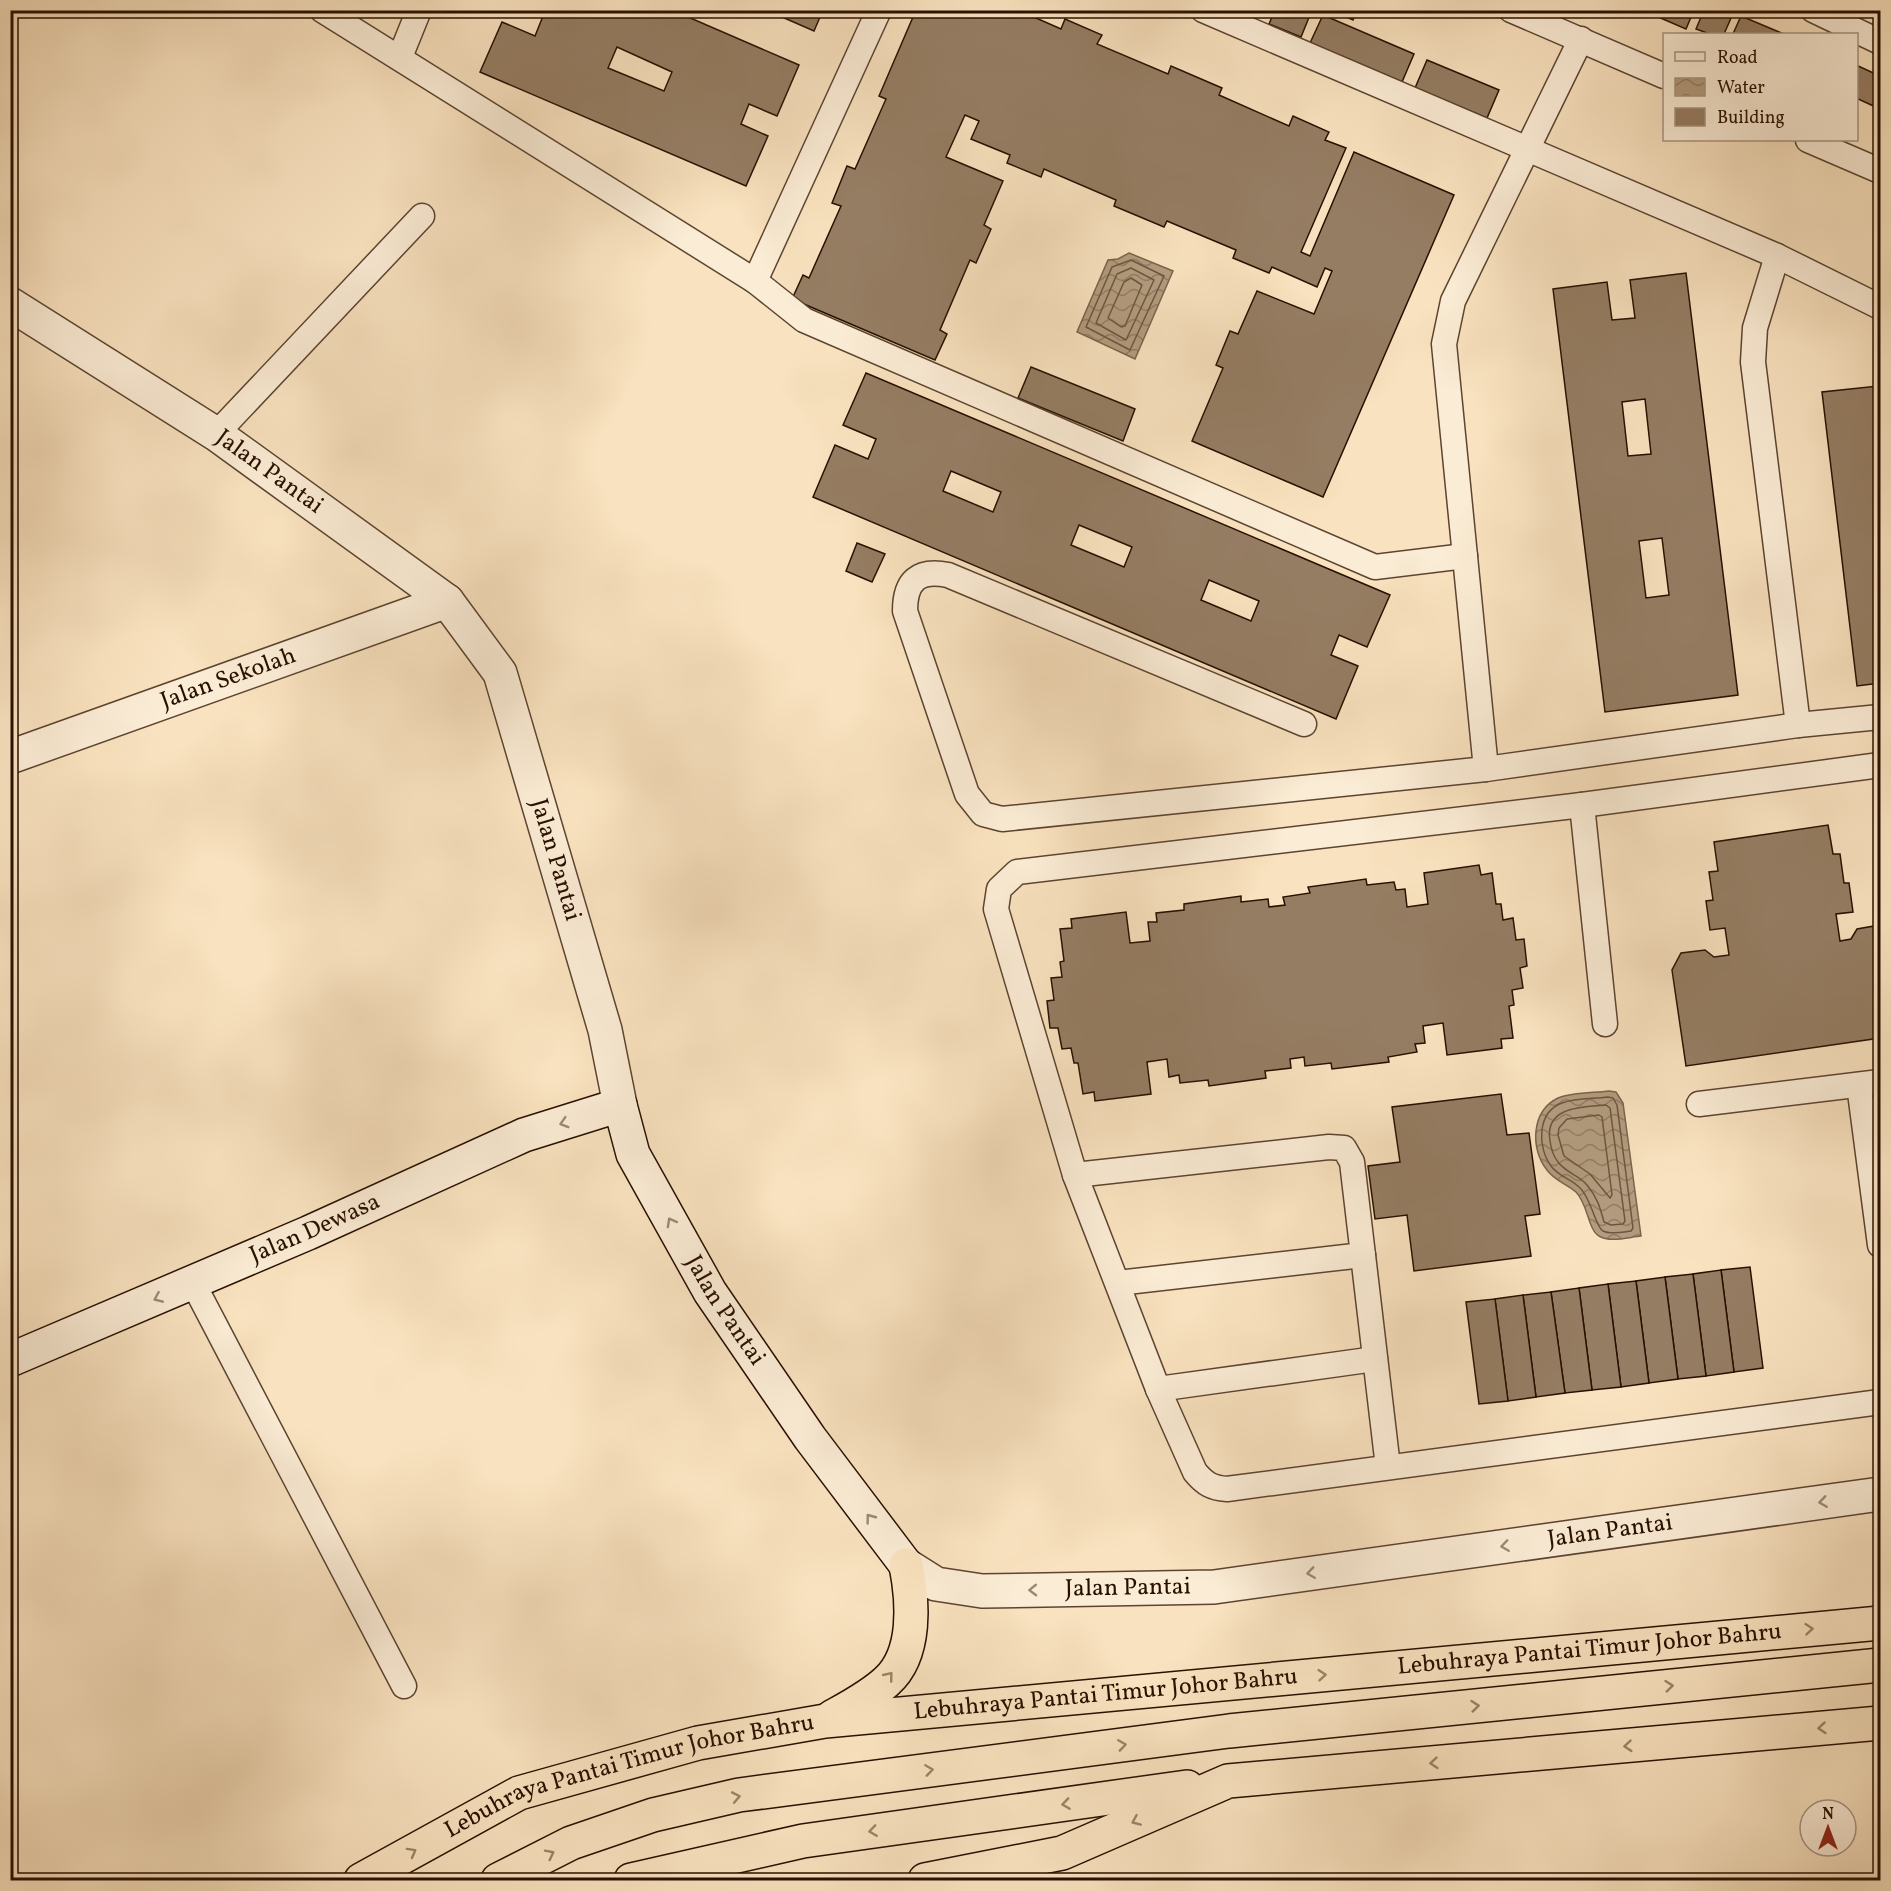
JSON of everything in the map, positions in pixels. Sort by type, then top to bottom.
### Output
[{"type":"highway","points":[[825,1721],[889,1680],[905,1653],[910,1622],[911,1592],[906,1565]]},
{"type":"highway","name":"Lebuhraya Pantai Timur Johor Bahru","points":[[361,1881],[519,1793],[698,1743],[825,1721],[1881,1623]]},
{"type":"highway","name":"Lebuhraya Pantai Timur Johor Bahru","points":[[498,1881],[571,1843],[653,1815],[739,1796],[1229,1731],[1881,1665]]},
{"type":"highway","points":[[631,1881],[803,1841],[1228,1781],[1881,1723]]},
{"type":"highway","points":[[925,1881],[1062,1853],[1228,1781]]},
{"type":"street","name":"Jalan Pantai","points":[[10,304],[216,434],[447,601],[500,673],[605,1030],[620,1105],[633,1154],[710,1292],[810,1438],[906,1565],[936,1584],[982,1591],[1214,1587],[1881,1494]]},
{"type":"street","name":"Jalan Sekolah","points":[[10,757],[447,601]]},
{"type":"street","name":"Jalan Dewasa","points":[[10,1360],[193,1283],[524,1135],[620,1105]]},
{"type":"lane","points":[[322,10],[755,281],[804,320],[1376,567],[1465,556]]},
{"type":"lane","points":[[400,57],[419,10]]},
{"type":"lane","points":[[755,281],[879,10]]},
{"type":"lane","points":[[1203,10],[1778,256],[1881,307]]},
{"type":"lane","points":[[1511,10],[1663,75]]},
{"type":"lane","points":[[1813,10],[1881,42]]},
{"type":"lane","points":[[1486,769],[1444,344],[1453,301],[1581,39]]},
{"type":"lane","points":[[1810,141],[1881,171]]},
{"type":"lane","points":[[216,434],[422,216]]},
{"type":"lane","points":[[1778,256],[1755,328],[1753,362],[1798,725]]},
{"type":"lane","points":[[1304,724],[948,575],[931,572],[914,579],[905,593],[905,610],[967,794],[983,814],[1002,819],[1486,769],[1798,725],[1881,717]]},
{"type":"lane","points":[[1881,765],[1582,805],[1017,872],[999,890],[996,909],[1075,1175],[1158,1389],[1195,1472],[1203,1482],[1214,1488],[1227,1489],[1881,1402]]},
{"type":"lane","points":[[1582,805],[1605,1024]]},
{"type":"lane","points":[[1699,1104],[1870,1083],[1881,1245]]},
{"type":"lane","points":[[1075,1175],[1329,1147],[1344,1148],[1352,1162],[1388,1467]]},
{"type":"lane","points":[[1118,1283],[1363,1255]]},
{"type":"lane","points":[[193,1283],[404,1686]]},
{"type":"lane","points":[[1158,1389],[1376,1359]]},
{"type":"water","points":[[1129,253],[1173,271],[1135,359],[1077,332],[1108,260],[1118,259]]},
{"type":"water","points":[[1616,1092],[1623,1103],[1641,1236],[1614,1239],[1603,1238],[1595,1233],[1580,1197],[1550,1174],[1538,1152],[1536,1131],[1538,1121],[1549,1104],[1558,1098],[1570,1095]]},
{"type":"building","points":[[531,10],[672,10],[799,65],[777,116],[749,104],[741,124],[768,136],[746,186],[480,72],[502,22],[535,36],[543,16]],"holes":[[[617,47],[672,72],[664,91],[608,68]]]},
{"type":"building","points":[[766,10],[823,10],[814,31]]},
{"type":"building","points":[[916,10],[1018,10],[1061,29],[1065,19],[1102,35],[1097,44],[1168,74],[1171,66],[1222,88],[1219,95],[1289,126],[1293,116],[1329,132],[1325,140],[1346,148],[1301,252],[1310,256],[1354,152],[1454,195],[1323,497],[1192,441],[1223,368],[1216,365],[1230,331],[1238,334],[1257,291],[1314,314],[1332,271],[1325,268],[1317,287],[1272,267],[1269,273],[1233,258],[1236,250],[1167,221],[1164,227],[1114,206],[1116,200],[1044,169],[1041,177],[1007,163],[1010,155],[971,139],[979,121],[965,115],[946,157],[1003,181],[984,225],[991,229],[976,263],[970,260],[940,330],[947,334],[935,360],[792,299],[803,275],[809,278],[841,206],[832,203],[847,166],[855,169],[886,99],[879,96]]},
{"type":"building","points":[[1275,10],[1312,10],[1301,37],[1269,24]]},
{"type":"building","points":[[1331,10],[1357,10],[1353,20]]},
{"type":"building","points":[[1642,10],[1694,10],[1686,29]]},
{"type":"building","points":[[1704,10],[1714,10],[1731,18],[1724,33],[1707,33],[1696,29]]},
{"type":"building","points":[[1323,15],[1414,54],[1402,82],[1310,43]]},
{"type":"building","points":[[1741,16],[1782,33],[1733,33]]},
{"type":"building","points":[[1427,60],[1499,90],[1487,118],[1415,88]]},
{"type":"building","points":[[1858,66],[1880,76],[1880,109],[1858,99]]},
{"type":"building","points":[[1686,273],[1738,695],[1605,712],[1553,289],[1607,282],[1612,320],[1635,318],[1630,280]],"holes":[[[1645,399],[1651,454],[1628,456],[1622,402]],[[1662,538],[1669,595],[1646,598],[1639,541]]]},
{"type":"building","points":[[1031,367],[1135,409],[1123,441],[1018,398]]},
{"type":"building","points":[[866,373],[1390,595],[1367,647],[1339,635],[1331,655],[1358,666],[1336,719],[813,497],[835,445],[868,459],[876,439],[843,425]],"holes":[[[951,471],[1001,492],[993,512],[943,491]],[[1079,525],[1132,547],[1124,567],[1071,545]],[[1209,580],[1259,601],[1251,621],[1201,600]]]},
{"type":"building","points":[[1878,386],[1880,683],[1857,686],[1822,392]]},
{"type":"building","points":[[857,543],[885,554],[872,582],[846,571]]},
{"type":"building","points":[[1828,825],[1833,854],[1840,854],[1844,883],[1849,883],[1853,912],[1836,914],[1840,941],[1851,939],[1857,929],[1880,925],[1880,1038],[1686,1066],[1672,970],[1681,953],[1705,950],[1714,957],[1729,955],[1725,928],[1710,930],[1706,901],[1713,900],[1709,872],[1718,871],[1714,842]]},
{"type":"building","points":[[1479,865],[1481,875],[1492,873],[1496,904],[1501,904],[1503,920],[1513,918],[1516,940],[1524,939],[1527,966],[1520,968],[1523,988],[1512,990],[1514,1005],[1509,1006],[1513,1038],[1501,1039],[1502,1048],[1447,1055],[1443,1023],[1423,1026],[1425,1043],[1415,1044],[1417,1052],[1388,1057],[1389,1062],[1332,1069],[1331,1063],[1305,1066],[1304,1057],[1290,1059],[1291,1068],[1265,1071],[1266,1078],[1209,1086],[1208,1080],[1180,1083],[1179,1075],[1169,1077],[1167,1059],[1147,1062],[1151,1094],[1095,1101],[1094,1092],[1083,1094],[1078,1063],[1074,1063],[1071,1048],[1062,1049],[1058,1028],[1050,1028],[1047,1001],[1054,1000],[1051,978],[1062,977],[1060,962],[1064,961],[1060,929],[1072,928],[1071,919],[1126,912],[1130,943],[1150,941],[1148,922],[1157,922],[1156,913],[1184,910],[1184,904],[1241,896],[1241,902],[1268,899],[1269,907],[1285,905],[1283,897],[1310,893],[1308,887],[1366,879],[1367,885],[1394,882],[1396,890],[1405,889],[1407,907],[1428,904],[1424,873]]},
{"type":"building","points":[[1501,1094],[1507,1135],[1529,1133],[1540,1214],[1525,1216],[1531,1256],[1414,1271],[1407,1215],[1375,1219],[1368,1166],[1400,1162],[1392,1107]]},
{"type":"building","points":[[1750,1267],[1763,1368],[1734,1372],[1721,1270]]},
{"type":"building","points":[[1721,1270],[1734,1372],[1706,1376],[1693,1274]]},
{"type":"building","points":[[1693,1274],[1706,1376],[1678,1379],[1665,1277]]},
{"type":"building","points":[[1665,1277],[1678,1379],[1649,1383],[1636,1281]]},
{"type":"building","points":[[1636,1281],[1649,1383],[1621,1387],[1608,1284]]},
{"type":"building","points":[[1608,1284],[1621,1387],[1592,1390],[1579,1288]]},
{"type":"building","points":[[1579,1288],[1592,1390],[1565,1393],[1551,1292]]},
{"type":"building","points":[[1551,1292],[1565,1393],[1536,1397],[1523,1295]]},
{"type":"building","points":[[1523,1295],[1536,1397],[1508,1401],[1495,1299]]},
{"type":"building","points":[[1495,1299],[1508,1401],[1479,1404],[1466,1302]]}]
